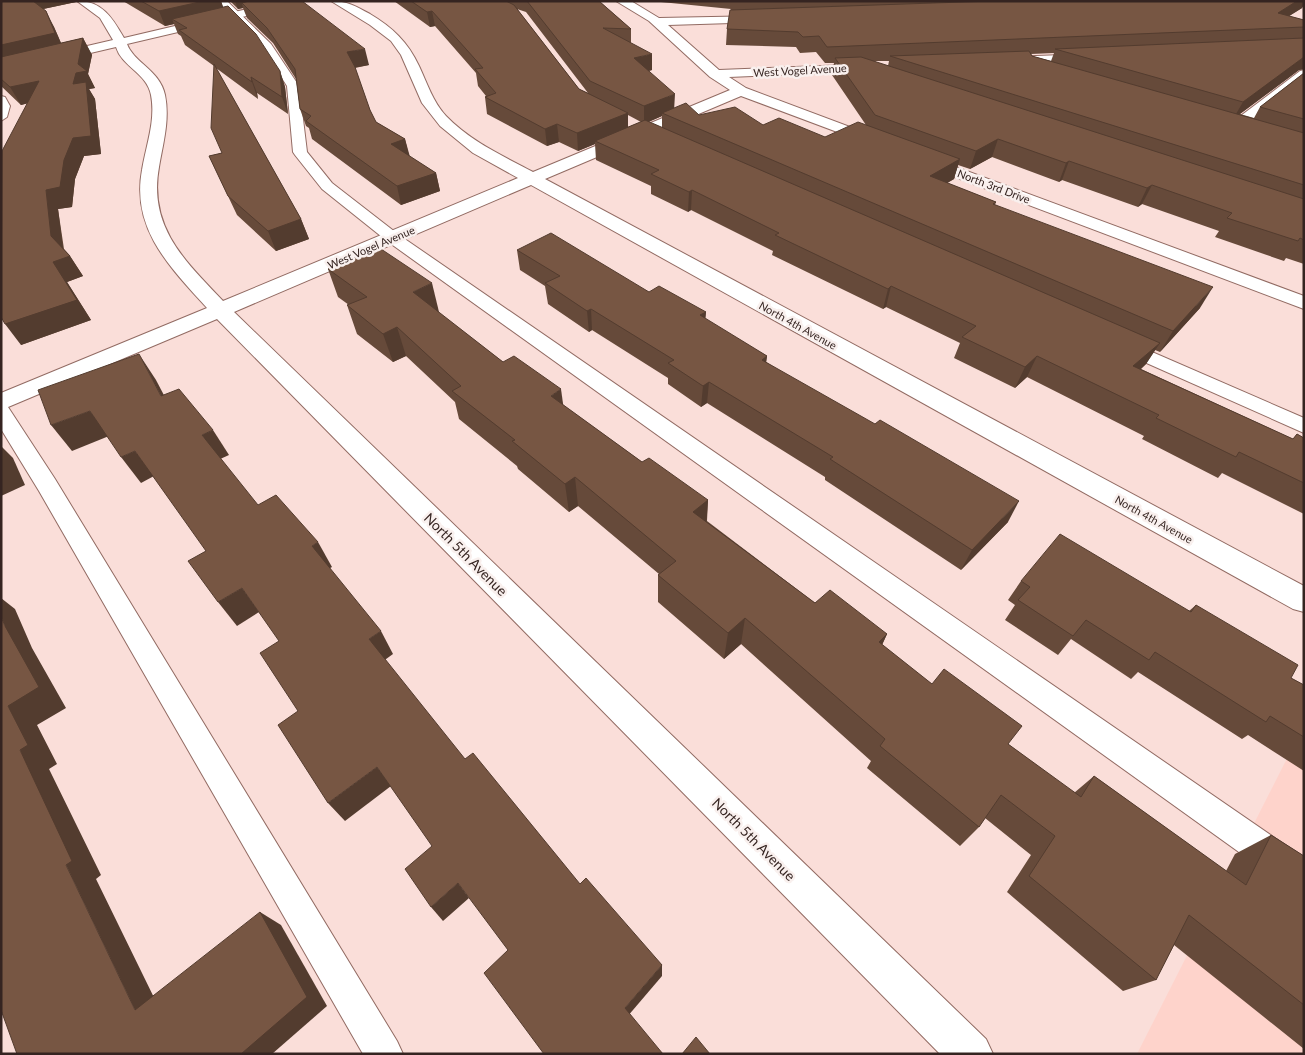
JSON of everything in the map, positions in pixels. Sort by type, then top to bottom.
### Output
[{"type":"street","name":"North 5th Avenue","points":[[82,1],[104,16],[123,51],[151,79],[159,96],[160,116],[153,150],[148,197],[154,224],[170,253],[220,310],[971,1054]]},
{"type":"street","points":[[2,70],[120,43],[228,9],[297,1]]},
{"type":"street","name":"North 4th Avenue","points":[[336,1],[363,15],[396,39],[411,62],[435,112],[452,129],[479,150],[1304,600]]},
{"type":"street","points":[[621,1],[633,6],[656,22],[726,83],[741,91],[889,147]]},
{"type":"street","points":[[656,22],[778,18]]},
{"type":"street","points":[[991,62],[1099,58]]},
{"type":"street","points":[[1010,61],[1057,75]]},
{"type":"street","name":"West Vogel Avenue","points":[[715,74],[857,68]]},
{"type":"street","name":"West Vogel Avenue","points":[[1,402],[741,91]]},
{"type":"street","points":[[1230,126],[1252,132]]},
{"type":"street","name":"North 3rd Drive","points":[[907,154],[1304,303]]},
{"type":"lane","points":[[228,9],[267,46],[293,86],[300,152],[328,186],[392,238],[1304,878]]},
{"type":"lane","points":[[857,68],[885,72]]},
{"type":"lane","points":[[1230,126],[1304,73]]},
{"type":"lane","points":[[1284,88],[1297,92]]},
{"type":"lane","points":[[1,100],[4,106],[1,117]]},
{"type":"lane","points":[[629,123],[664,140]]},
{"type":"lane","points":[[1106,338],[1304,426]]},
{"type":"lane","points":[[1,412],[47,485],[384,1054]]},
{"type":"shaded area","points":[[1304,725],[1304,1054],[1137,1054]]},
{"type":"building","points":[[33,1],[46,11],[55,33],[1,45],[1,2]]},
{"type":"building","points":[[141,1],[204,1],[159,11]]},
{"type":"building","points":[[249,1],[302,1],[365,49],[347,52],[355,67],[376,122],[405,139],[391,144],[436,173],[397,186],[306,121],[311,116],[300,109],[295,69],[267,28],[242,3]]},
{"type":"building","points":[[411,1],[506,1],[514,5],[579,89],[628,113],[577,133],[557,124],[545,129],[485,97],[496,93],[475,69],[483,68],[432,11],[427,12]]},
{"type":"building","points":[[527,1],[599,1],[631,29],[603,28],[652,54],[634,58],[675,94],[644,106],[590,81]]},
{"type":"building","points":[[992,1],[1297,1],[1278,13],[1304,20],[1304,27],[827,47],[819,36],[803,37],[798,32],[727,29],[730,10]]},
{"type":"building","points":[[228,6],[256,34],[280,71],[282,97],[251,77],[252,82],[179,30],[187,28],[172,19]]},
{"type":"building","points":[[83,38],[78,64],[87,71],[76,73],[73,84],[86,82],[91,136],[73,138],[64,160],[60,187],[46,190],[51,236],[70,256],[53,262],[77,300],[5,324],[1,317],[2,151],[39,81],[10,87],[1,79],[1,57]]},
{"type":"building","points":[[1304,38],[1304,57],[1243,102],[1055,49]]},
{"type":"building","points":[[1029,51],[1032,56],[1304,133],[1304,185],[890,56]]},
{"type":"building","points":[[861,57],[1304,199],[1304,240],[1300,238],[1298,241],[1227,218],[1232,213],[1152,185],[1147,188],[1069,161],[1066,163],[998,139],[976,151],[875,115],[835,58]]},
{"type":"building","points":[[214,64],[301,219],[268,231],[228,196],[209,156],[222,153],[211,128]]},
{"type":"building","points":[[1304,73],[1304,119],[1260,107]]},
{"type":"building","points":[[686,103],[699,115],[735,107],[763,125],[779,118],[825,137],[858,122],[960,159],[930,176],[996,202],[993,204],[1213,287],[1173,331],[662,113]]},
{"type":"building","points":[[645,120],[1160,343],[1133,366],[1293,439],[1297,434],[1304,438],[1304,483],[1239,452],[1236,457],[1156,418],[1159,415],[1037,356],[1025,367],[962,337],[976,326],[891,286],[888,289],[775,235],[779,233],[692,190],[689,192],[651,174],[659,170],[595,141]]},
{"type":"building","points":[[551,233],[649,292],[659,286],[706,312],[700,315],[767,356],[762,360],[875,424],[880,420],[1019,501],[972,550],[830,459],[833,457],[709,382],[703,386],[668,363],[674,360],[591,309],[587,311],[545,283],[560,276],[517,250]]},
{"type":"building","points":[[378,247],[432,283],[413,292],[503,362],[514,356],[561,389],[551,396],[642,462],[649,458],[708,500],[693,512],[815,603],[830,590],[887,634],[879,642],[932,684],[944,669],[1022,726],[1008,744],[1081,797],[1094,776],[1246,885],[1271,835],[1304,856],[1304,1005],[1189,915],[1156,980],[1029,876],[1055,836],[1001,795],[979,827],[880,746],[885,739],[745,618],[728,633],[658,575],[676,561],[575,477],[565,484],[512,441],[515,440],[452,391],[461,386],[397,327],[383,334],[347,305],[367,297],[328,269]]},
{"type":"building","points":[[139,354],[161,396],[179,389],[213,430],[202,435],[258,505],[276,495],[318,542],[312,546],[381,631],[369,639],[465,759],[473,753],[580,884],[586,878],[662,965],[625,1008],[663,1054],[544,1054],[484,973],[508,950],[458,883],[431,907],[405,869],[432,846],[377,767],[328,803],[278,725],[298,711],[260,653],[279,641],[242,588],[218,602],[188,561],[206,551],[135,451],[121,457],[90,411],[51,425],[38,390]]},
{"type":"building","points":[[1060,534],[1191,612],[1196,605],[1298,665],[1291,678],[1304,685],[1304,737],[1270,716],[1266,722],[1155,652],[1149,660],[1086,620],[1073,636],[1018,600],[1030,587],[1021,581]]},
{"type":"building","points":[[1,617],[39,687],[8,706],[28,745],[20,750],[72,861],[66,865],[135,1010],[260,912],[307,997],[241,1054],[17,1054],[1,1010]]},
{"type":"building","points":[[696,1037],[710,1054],[682,1054]]}]
